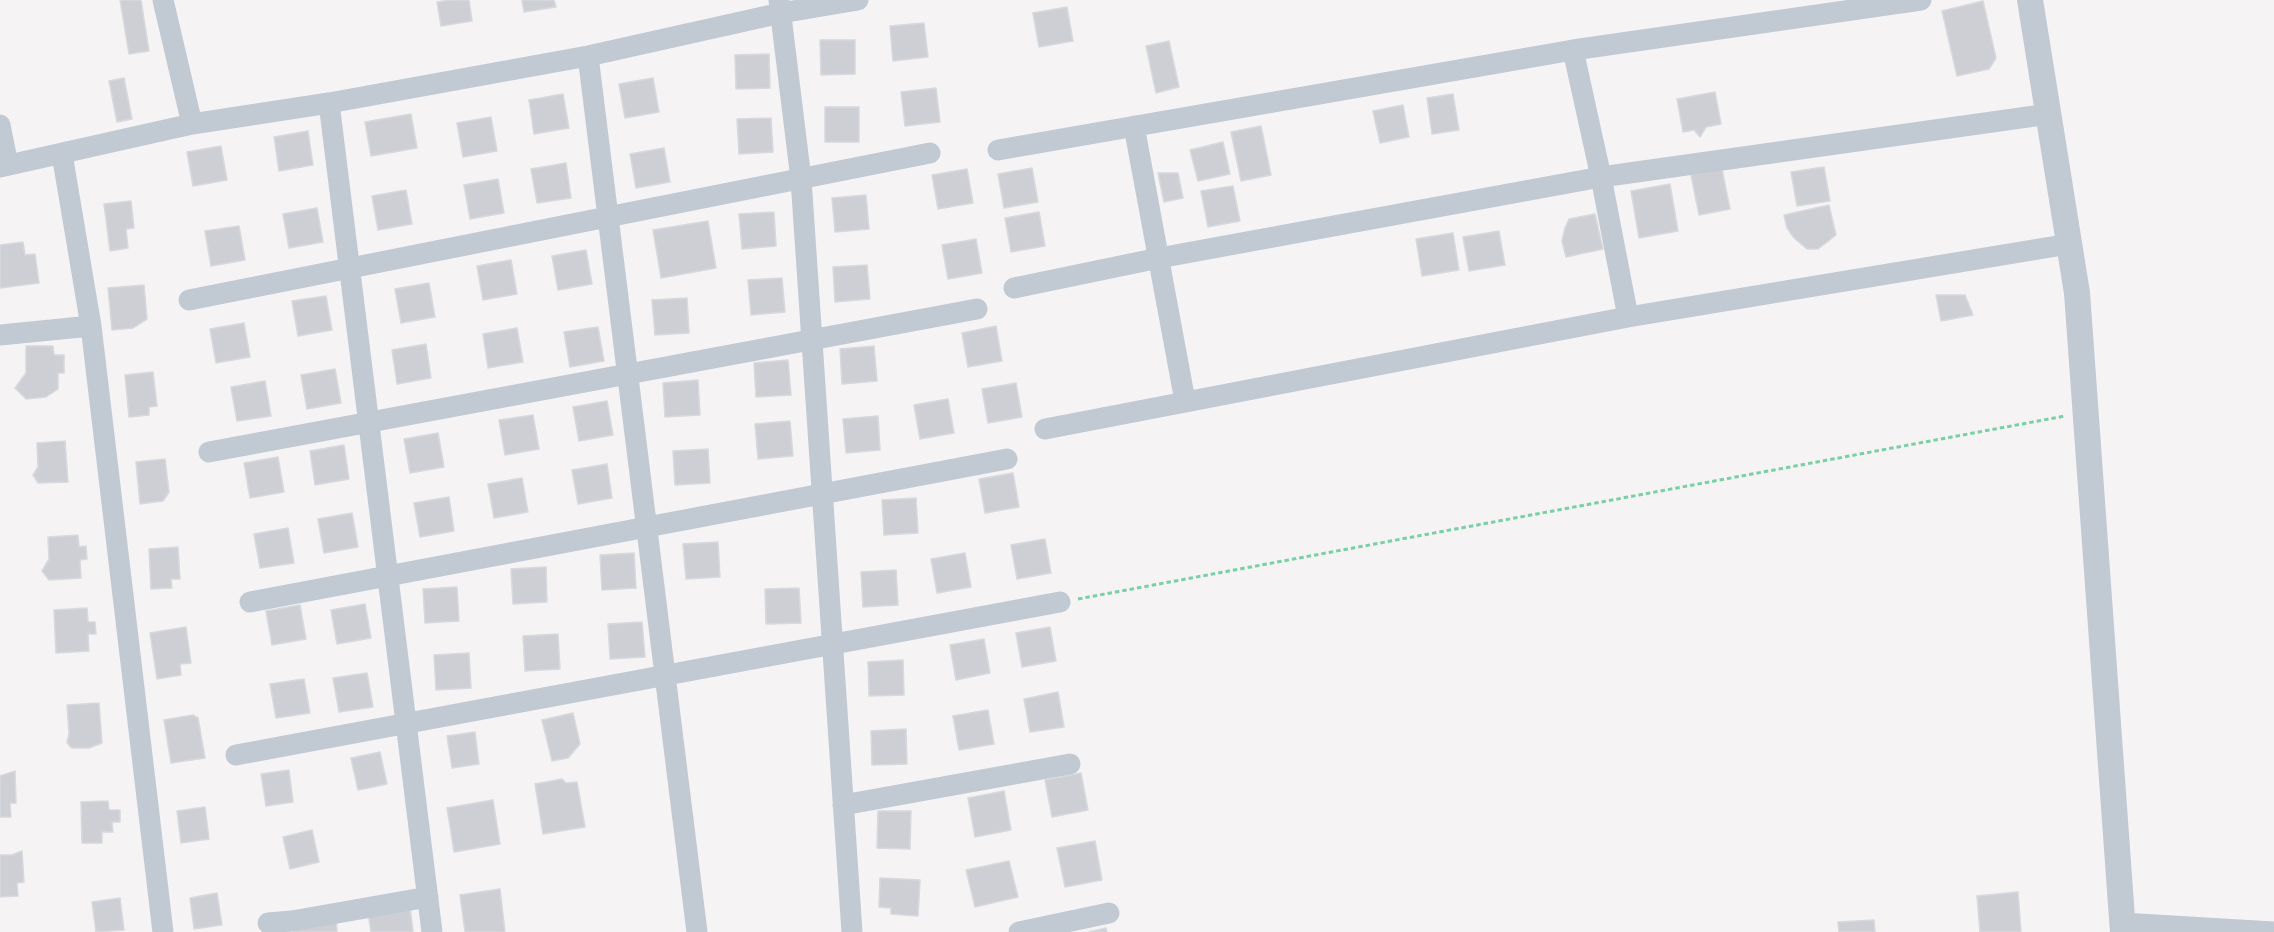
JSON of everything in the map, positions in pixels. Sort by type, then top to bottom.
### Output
[{"type":"street","points":[[163,0],[192,124]]},
{"type":"street","points":[[0,124],[4,166],[192,124],[329,103],[588,56],[780,7],[858,0]]},
{"type":"street","points":[[998,150],[1573,50],[1921,0]]},
{"type":"street","points":[[2030,0],[2077,294],[2122,927],[2274,932]]},
{"type":"street","points":[[780,7],[801,179],[852,932]]},
{"type":"street","points":[[1573,50],[1628,316]]},
{"type":"street","points":[[588,56],[697,932]]},
{"type":"street","points":[[329,103],[432,932]]},
{"type":"street","points":[[1014,288],[1160,258],[1601,177],[2049,114]]},
{"type":"street","points":[[1134,126],[1185,401]]},
{"type":"street","points":[[189,300],[930,153]]},
{"type":"street","points":[[62,154],[91,326],[163,932]]},
{"type":"street","points":[[1045,429],[1628,316],[2069,244]]},
{"type":"street","points":[[209,452],[977,309]]},
{"type":"street","points":[[0,335],[91,326]]},
{"type":"street","points":[[250,602],[1007,459]]},
{"type":"street","points":[[236,755],[1060,602]]},
{"type":"street","points":[[843,805],[1070,764]]},
{"type":"street","points":[[268,923],[292,921],[428,897]]},
{"type":"street","points":[[1019,932],[1109,913]]},
{"type":"path","points":[[1060,602],[2085,412]]},
{"type":"building","points":[[120,0],[141,0],[149,51],[129,54]]},
{"type":"building","points":[[469,0],[472,21],[441,26],[437,2]]},
{"type":"building","points":[[522,0],[554,0],[556,7],[524,12]]},
{"type":"building","points":[[1983,1],[1996,58],[1989,69],[1957,76],[1942,11]]},
{"type":"building","points":[[1067,7],[1073,41],[1039,47],[1033,13]]},
{"type":"building","points":[[924,23],[928,57],[893,61],[890,26]]},
{"type":"building","points":[[820,40],[855,40],[855,74],[821,75]]},
{"type":"building","points":[[1169,41],[1179,87],[1156,93],[1146,46]]},
{"type":"building","points":[[769,54],[770,88],[736,89],[735,55]]},
{"type":"building","points":[[124,78],[132,119],[117,122],[109,81]]},
{"type":"building","points":[[653,78],[659,112],[625,118],[619,84]]},
{"type":"building","points":[[936,88],[940,122],[905,126],[901,92]]},
{"type":"building","points":[[1715,92],[1721,124],[1706,127],[1700,137],[1694,130],[1683,132],[1677,99]]},
{"type":"building","points":[[563,94],[569,128],[534,134],[529,100]]},
{"type":"building","points":[[1453,94],[1459,130],[1432,134],[1427,98]]},
{"type":"building","points":[[1403,105],[1409,137],[1380,143],[1373,111]]},
{"type":"building","points":[[825,107],[859,107],[859,142],[825,142]]},
{"type":"building","points":[[411,114],[417,148],[371,156],[365,122]]},
{"type":"building","points":[[491,117],[497,151],[463,157],[457,123]]},
{"type":"building","points":[[771,118],[773,152],[739,154],[737,119]]},
{"type":"building","points":[[1261,126],[1271,175],[1241,181],[1231,132]]},
{"type":"building","points":[[308,131],[313,165],[279,171],[274,137]]},
{"type":"building","points":[[1223,142],[1230,174],[1198,181],[1190,150]]},
{"type":"building","points":[[221,146],[227,180],[193,186],[187,152]]},
{"type":"building","points":[[664,148],[670,182],[636,188],[630,154]]},
{"type":"building","points":[[566,163],[571,198],[537,203],[531,169]]},
{"type":"building","points":[[1824,167],[1830,201],[1797,206],[1791,172]]},
{"type":"building","points":[[1032,168],[1038,202],[1004,208],[998,174]]},
{"type":"building","points":[[967,169],[973,203],[938,209],[932,175]]},
{"type":"building","points":[[1722,169],[1730,209],[1699,215],[1691,175]]},
{"type":"building","points":[[1158,173],[1178,173],[1183,198],[1164,202]]},
{"type":"building","points":[[498,179],[504,213],[470,219],[464,185]]},
{"type":"building","points":[[1670,184],[1678,231],[1639,238],[1631,191]]},
{"type":"building","points":[[1233,186],[1240,221],[1208,227],[1201,191]]},
{"type":"building","points":[[406,190],[412,224],[378,230],[372,196]]},
{"type":"building","points":[[866,195],[869,229],[835,232],[832,198]]},
{"type":"building","points":[[131,201],[134,228],[126,229],[128,248],[110,251],[104,204]]},
{"type":"building","points":[[1829,205],[1836,235],[1818,249],[1807,249],[1794,238],[1787,228],[1784,215]]},
{"type":"building","points":[[317,208],[323,242],[289,248],[283,214]]},
{"type":"building","points":[[774,212],[776,246],[742,249],[739,214]]},
{"type":"building","points":[[1039,212],[1045,246],[1011,252],[1005,218]]},
{"type":"building","points":[[1595,214],[1603,249],[1566,257],[1562,241],[1569,219]]},
{"type":"building","points":[[708,221],[716,268],[661,278],[653,230]]},
{"type":"building","points":[[239,226],[245,260],[211,266],[205,231]]},
{"type":"building","points":[[1499,231],[1505,265],[1469,271],[1463,237]]},
{"type":"building","points":[[1453,233],[1459,270],[1422,276],[1416,239]]},
{"type":"building","points":[[976,239],[982,273],[948,279],[942,245]]},
{"type":"building","points":[[23,242],[25,255],[35,254],[39,283],[0,288],[0,245]]},
{"type":"building","points":[[586,250],[592,284],[558,290],[552,256]]},
{"type":"building","points":[[511,260],[517,294],[483,300],[477,266]]},
{"type":"building","points":[[867,265],[870,299],[835,302],[833,267]]},
{"type":"building","points":[[782,278],[785,312],[751,315],[748,280]]},
{"type":"building","points":[[429,283],[435,317],[401,323],[395,289]]},
{"type":"building","points":[[144,285],[147,319],[133,328],[112,330],[108,288]]},
{"type":"building","points":[[1936,295],[1965,295],[1973,315],[1941,321]]},
{"type":"building","points":[[326,296],[332,330],[298,336],[292,301]]},
{"type":"building","points":[[687,298],[689,333],[655,335],[652,300]]},
{"type":"building","points":[[244,323],[250,357],[216,363],[210,329]]},
{"type":"building","points":[[996,326],[1002,361],[968,367],[962,333]]},
{"type":"building","points":[[598,327],[604,361],[570,367],[564,332]]},
{"type":"building","points":[[517,328],[523,362],[488,368],[483,334]]},
{"type":"building","points":[[426,344],[431,378],[397,384],[392,350]]},
{"type":"building","points":[[26,346],[53,346],[54,355],[64,355],[64,373],[58,373],[58,389],[46,397],[26,399],[15,388],[26,373]]},
{"type":"building","points":[[874,346],[877,381],[842,384],[840,349]]},
{"type":"building","points":[[788,360],[791,395],[756,397],[754,363]]},
{"type":"building","points":[[335,369],[341,403],[307,409],[301,375]]},
{"type":"building","points":[[153,372],[157,406],[149,407],[149,415],[129,417],[125,375]]},
{"type":"building","points":[[698,380],[700,415],[665,417],[663,383]]},
{"type":"building","points":[[265,381],[271,416],[237,421],[231,387]]},
{"type":"building","points":[[1016,383],[1022,417],[988,423],[982,389]]},
{"type":"building","points":[[948,399],[954,433],[920,439],[914,405]]},
{"type":"building","points":[[607,401],[613,435],[579,441],[573,407]]},
{"type":"building","points":[[533,415],[539,449],[505,455],[499,420]]},
{"type":"building","points":[[878,416],[880,450],[846,453],[843,419]]},
{"type":"building","points":[[790,421],[793,456],[758,459],[755,424]]},
{"type":"building","points":[[438,433],[444,467],[410,473],[404,439]]},
{"type":"building","points":[[65,441],[68,482],[38,483],[33,475],[38,467],[37,443]]},
{"type":"building","points":[[344,445],[349,479],[315,485],[310,451]]},
{"type":"building","points":[[708,449],[710,483],[675,485],[673,451]]},
{"type":"building","points":[[278,457],[284,492],[250,498],[244,463]]},
{"type":"building","points":[[165,459],[169,492],[163,501],[140,504],[136,462]]},
{"type":"building","points":[[607,464],[612,498],[578,504],[572,470]]},
{"type":"building","points":[[1013,473],[1019,507],[985,513],[979,479]]},
{"type":"building","points":[[522,478],[528,512],[494,518],[488,484]]},
{"type":"building","points":[[449,497],[454,531],[420,537],[414,503]]},
{"type":"building","points":[[916,498],[918,533],[884,535],[882,500]]},
{"type":"building","points":[[352,513],[358,547],[324,553],[318,519]]},
{"type":"building","points":[[288,528],[294,563],[260,568],[254,534]]},
{"type":"building","points":[[78,535],[79,547],[86,546],[87,559],[80,560],[81,578],[49,580],[42,571],[49,559],[48,537]]},
{"type":"building","points":[[1045,539],[1051,573],[1017,579],[1011,545]]},
{"type":"building","points":[[718,542],[720,577],[686,579],[683,544]]},
{"type":"building","points":[[178,547],[180,579],[171,579],[172,588],[151,589],[149,549]]},
{"type":"building","points":[[634,553],[636,588],[602,590],[600,555]]},
{"type":"building","points":[[965,553],[971,587],[937,593],[931,559]]},
{"type":"building","points":[[546,567],[547,602],[513,604],[511,569]]},
{"type":"building","points":[[896,570],[898,605],[863,607],[861,572]]},
{"type":"building","points":[[457,587],[459,621],[425,623],[423,589]]},
{"type":"building","points":[[799,588],[801,623],[766,624],[765,589]]},
{"type":"building","points":[[365,604],[371,638],[337,644],[331,610]]},
{"type":"building","points":[[300,605],[306,639],[272,645],[266,611]]},
{"type":"building","points":[[87,608],[88,622],[95,622],[96,634],[88,634],[89,651],[56,653],[54,610]]},
{"type":"building","points":[[642,622],[645,657],[610,659],[608,624]]},
{"type":"building","points":[[186,627],[191,663],[180,664],[181,675],[157,679],[150,633]]},
{"type":"building","points":[[1050,627],[1056,661],[1022,667],[1016,633]]},
{"type":"building","points":[[558,634],[560,669],[525,671],[523,636]]},
{"type":"building","points":[[984,639],[990,673],[956,680],[950,645]]},
{"type":"building","points":[[469,653],[471,688],[436,690],[434,655]]},
{"type":"building","points":[[903,660],[904,695],[869,696],[868,662]]},
{"type":"building","points":[[367,673],[373,707],[339,712],[333,678]]},
{"type":"building","points":[[304,679],[310,713],[276,718],[270,684]]},
{"type":"building","points":[[1058,692],[1064,727],[1030,732],[1024,699]]},
{"type":"building","points":[[99,703],[102,743],[89,748],[72,748],[67,743],[69,733],[67,705]]},
{"type":"building","points":[[988,710],[994,744],[959,750],[953,716]]},
{"type":"building","points":[[573,713],[580,744],[568,758],[552,761],[542,720]]},
{"type":"building","points":[[193,715],[198,718],[205,758],[171,763],[164,720]]},
{"type":"building","points":[[906,729],[907,764],[872,765],[871,731]]},
{"type":"building","points":[[475,732],[479,764],[452,768],[447,736]]},
{"type":"building","points":[[380,752],[387,784],[358,790],[351,758]]},
{"type":"building","points":[[289,770],[293,802],[266,806],[261,774]]},
{"type":"building","points":[[15,771],[16,803],[10,803],[11,817],[0,817],[0,776]]},
{"type":"building","points":[[1081,773],[1088,810],[1052,817],[1045,780]]},
{"type":"building","points":[[562,779],[566,783],[577,782],[585,827],[543,834],[535,784]]},
{"type":"building","points":[[1004,791],[1011,830],[975,837],[968,798]]},
{"type":"building","points":[[493,800],[500,844],[454,852],[447,808]]},
{"type":"building","points":[[108,801],[109,810],[120,810],[120,822],[112,822],[113,832],[102,832],[102,843],[82,843],[81,802]]},
{"type":"building","points":[[205,807],[209,839],[181,843],[177,811]]},
{"type":"building","points":[[878,811],[911,811],[910,849],[877,848]]},
{"type":"building","points":[[312,830],[319,862],[290,869],[283,837]]},
{"type":"building","points":[[1095,841],[1102,880],[1065,887],[1057,848]]},
{"type":"building","points":[[22,851],[24,882],[17,883],[18,896],[0,897],[0,855],[12,855]]},
{"type":"building","points":[[1009,861],[1018,897],[975,907],[966,870]]},
{"type":"building","points":[[880,878],[920,880],[918,916],[891,914],[891,908],[879,907]]},
{"type":"building","points":[[500,889],[505,932],[465,932],[460,895]]},
{"type":"building","points":[[2018,892],[2021,932],[1980,932],[1977,896]]},
{"type":"building","points":[[217,893],[222,925],[194,929],[190,898]]},
{"type":"building","points":[[120,898],[124,930],[96,932],[92,902]]},
{"type":"building","points":[[410,906],[413,932],[371,932],[368,912]]},
{"type":"building","points":[[336,916],[337,932],[294,932],[292,921]]},
{"type":"building","points":[[1874,920],[1875,932],[1839,932],[1838,922]]},
{"type":"building","points":[[1106,928],[1107,932],[1089,932]]}]
